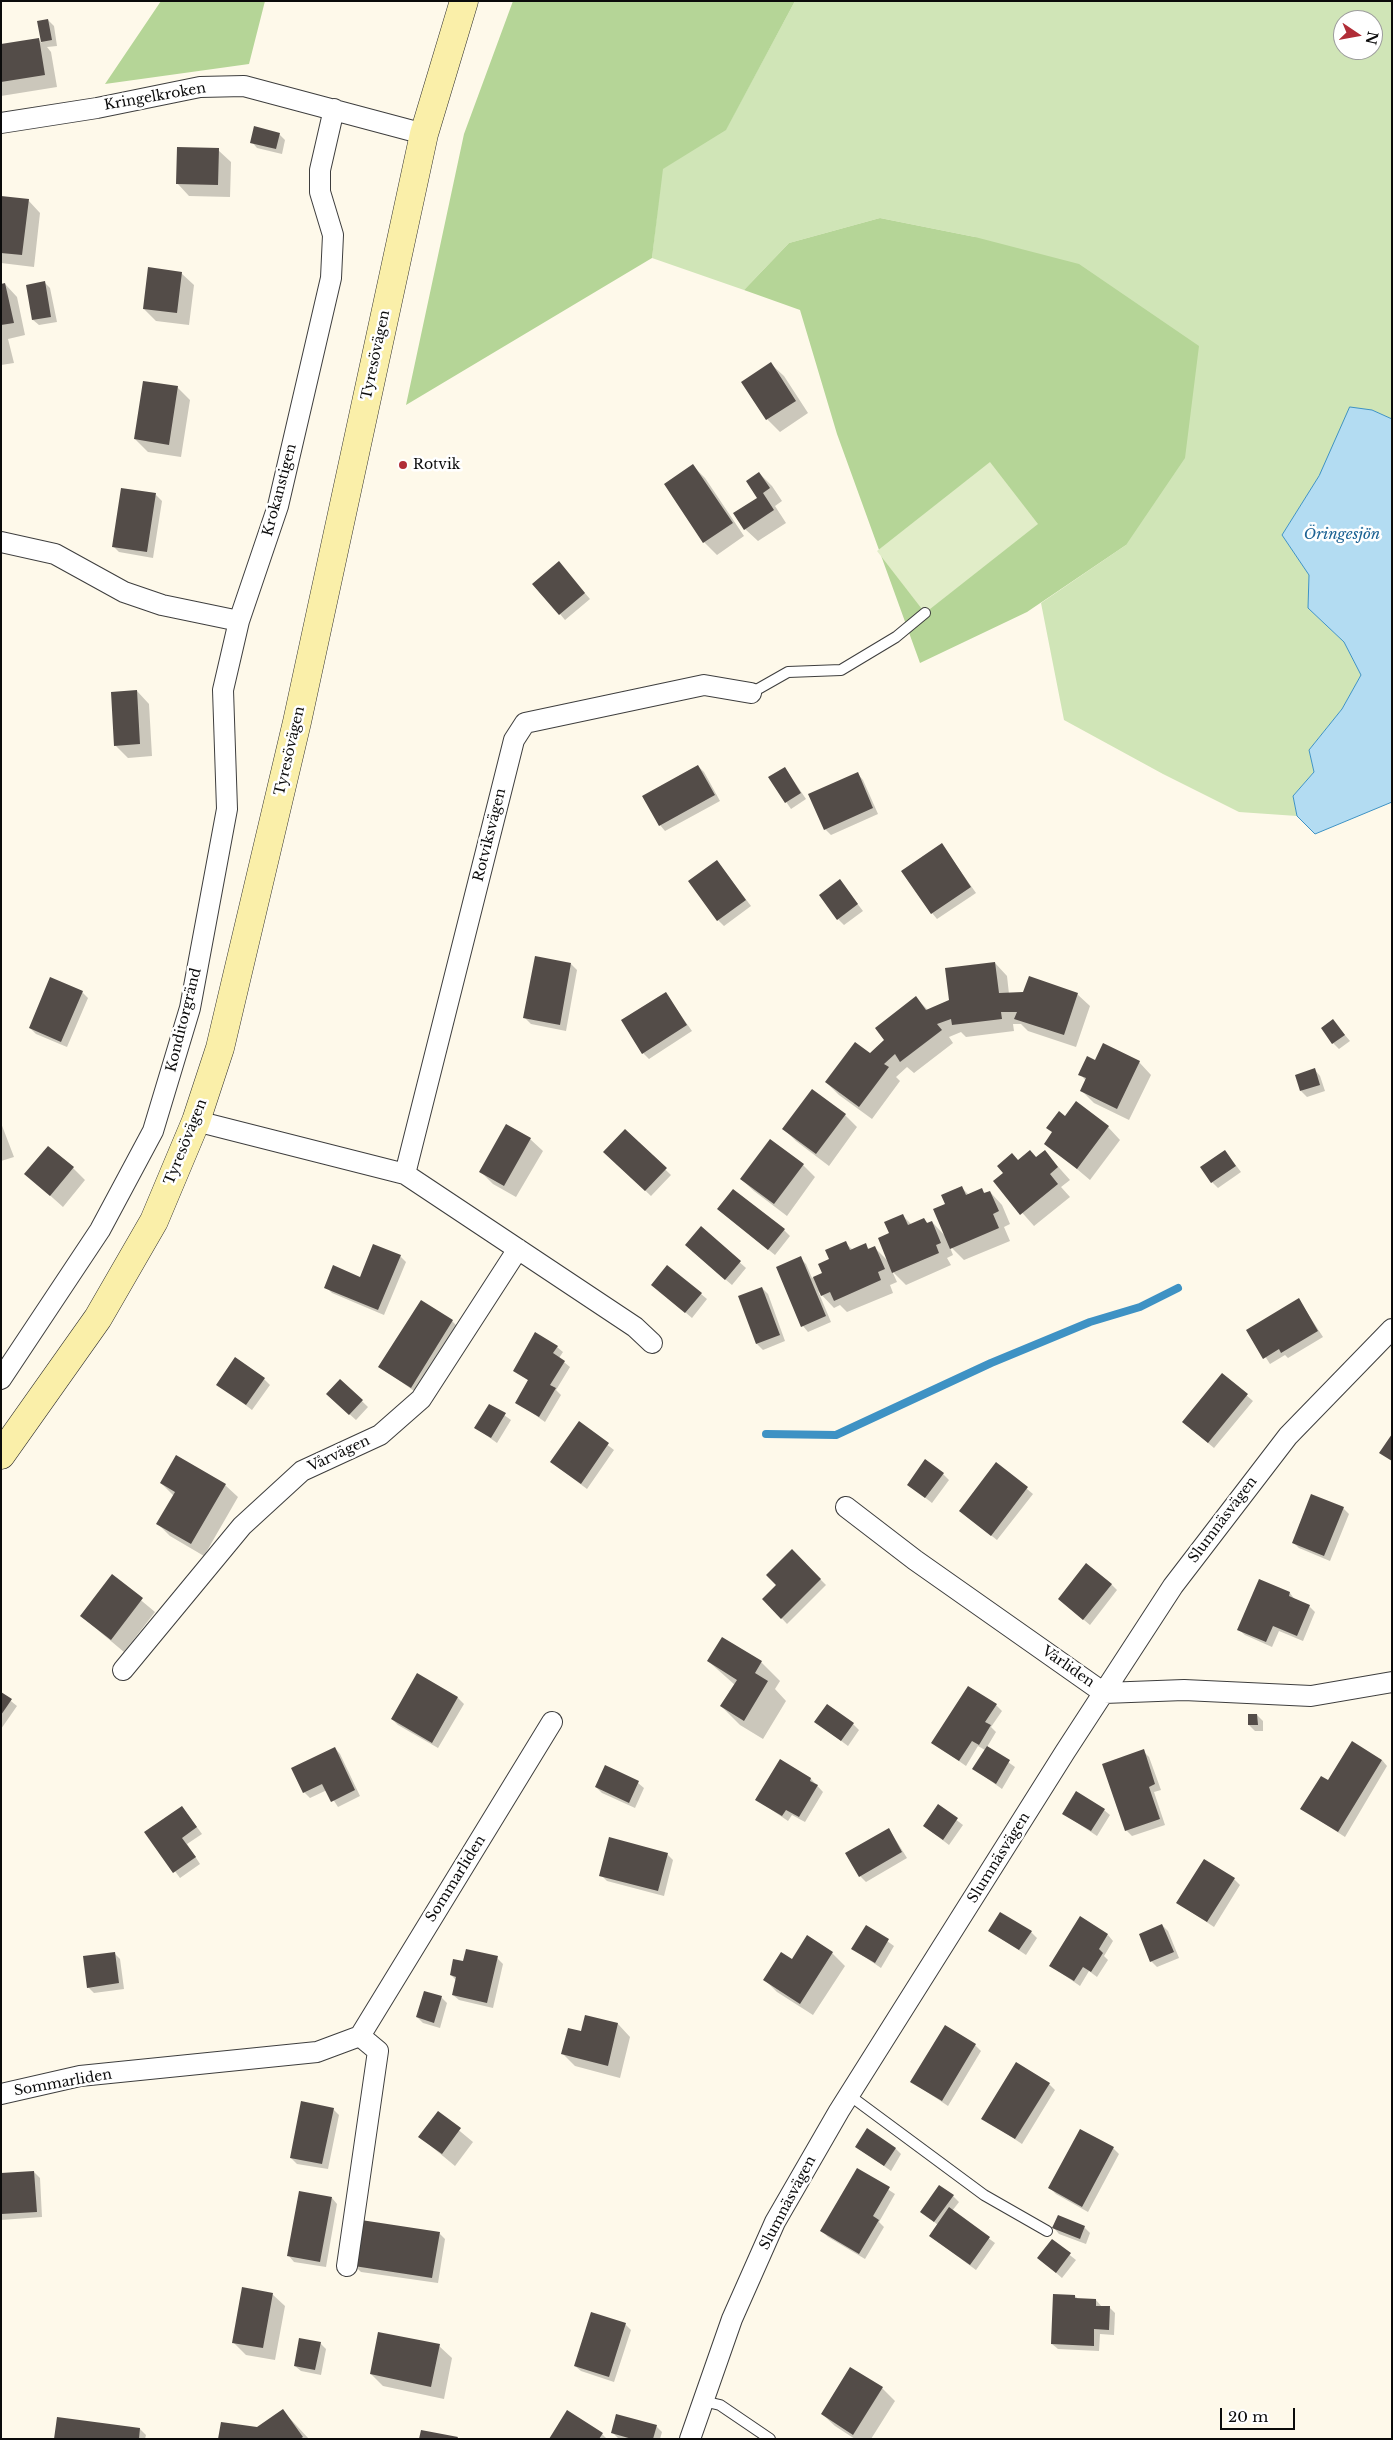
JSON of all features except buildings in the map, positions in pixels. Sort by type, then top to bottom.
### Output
[{"type":"main road","name":"Tyresövägen","points":[[1,1455],[102,1310],[154,1221],[196,1121],[220,1048],[297,722],[424,134],[464,1]]},
{"type":"street","name":"Kringelkroken","points":[[1,123],[98,108],[200,87],[244,86],[424,134]]},
{"type":"street","name":"Krokanstigen","points":[[240,621],[278,506],[331,278],[332,235],[320,192],[320,170],[334,109]]},
{"type":"street","points":[[1,542],[55,554],[124,592],[154,603],[240,621]]},
{"type":"street","name":"Konditorgränd","points":[[1,1379],[100,1230],[153,1131],[190,1008],[227,809],[223,690],[240,621]]},
{"type":"street","name":"Rotviksvägen","points":[[405,1174],[514,740],[525,723],[704,685],[751,693]]},
{"type":"street","points":[[196,1121],[405,1174],[635,1327],[652,1343]]},
{"type":"street","name":"Vårvägen","points":[[123,1670],[242,1526],[302,1471],[380,1435],[421,1399],[518,1248]]},
{"type":"street","name":"Slumnäsvägen","points":[[690,2439],[732,2319],[775,2222],[849,2095],[1173,1586],[1288,1436],[1392,1329]]},
{"type":"street","name":"Vårliden","points":[[846,1507],[915,1560],[1104,1693],[1184,1690],[1311,1696],[1392,1682]]},
{"type":"street","name":"Sommarliden","points":[[1,2094],[80,2076],[317,2052],[360,2036],[552,1722]]},
{"type":"street","points":[[347,2266],[378,2051],[360,2036]]},
{"type":"lane","points":[[751,693],[788,672],[841,670],[896,637],[925,613]]},
{"type":"lane","points":[[849,2095],[984,2195],[1047,2231]]},
{"type":"lane","points":[[703,2401],[720,2405],[770,2439]]},
{"type":"green space","points":[[161,1],[265,1],[249,64],[105,84]]},
{"type":"green space","points":[[513,1],[795,1],[726,130],[663,169],[652,258],[406,405],[464,134]]},
{"type":"green space","points":[[795,1],[1392,1],[1392,419],[1372,410],[1319,476],[1282,535],[1309,575],[1308,608],[1344,642],[1361,675],[1342,709],[1309,750],[1314,772],[1293,796],[1297,816],[1239,812],[1163,774],[1064,720],[1041,603],[1126,545],[975,237],[880,218],[789,243],[744,290],[652,258],[662,169],[726,129]]},
{"type":"green space","points":[[880,218],[975,237],[1079,264],[1199,346],[1185,458],[1126,545],[1027,612],[920,663],[837,434],[800,310],[744,290],[789,243]]},
{"type":"green space","points":[[990,462],[1038,524],[925,613],[877,551]]},
{"type":"water","name":"Öringesjön","points":[[1350,407],[1372,410],[1392,419],[1392,802],[1315,834],[1297,816],[1293,796],[1314,772],[1309,750],[1342,709],[1361,675],[1344,642],[1308,608],[1309,575],[1282,535],[1319,476]]},
{"type":"waterway","points":[[766,1434],[836,1435],[991,1363],[1090,1322],[1140,1307],[1178,1288]]},
{"type":"place","name":"Rotvik","points":[[403,465]]}]
